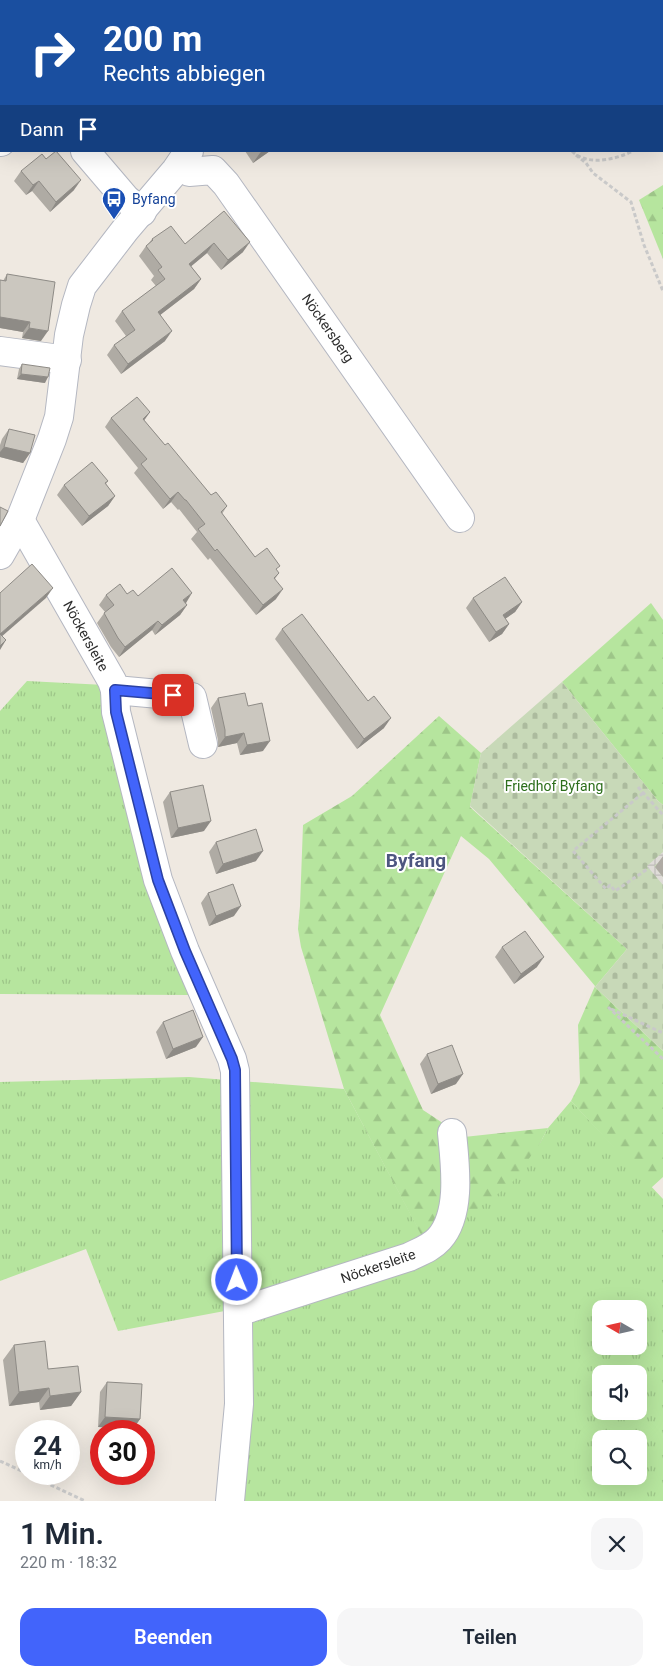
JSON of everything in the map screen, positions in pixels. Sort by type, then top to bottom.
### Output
[{"type":"street","points":[[86,152],[126,199],[142,212]]},
{"type":"street","name":"Nöckersberg","points":[[0,555],[20,520],[59,417],[69,335],[82,286],[125,230],[142,212],[185,158]]},
{"type":"street","name":"Nöckersberg","points":[[185,158],[190,172],[213,170],[226,184],[460,518]]},
{"type":"street","points":[[0,351],[67,360]]},
{"type":"street","name":"Nöckersleite","points":[[20,520],[112,682],[115,690],[116,712],[158,880],[235,1070],[238,1404],[230,1501]]},
{"type":"street","points":[[115,690],[192,697],[203,744]]},
{"type":"street","name":"Nöckersleite","points":[[238,1312],[409,1257],[424,1250],[439,1239],[448,1225],[454,1199],[452,1133]]},
{"type":"path","points":[[573,152],[586,163],[593,173],[631,202],[644,245],[663,291]]},
{"type":"path","points":[[576,155],[590,160],[608,160],[631,152]]},
{"type":"path","points":[[638,787],[663,815]]},
{"type":"path","points":[[643,793],[573,851],[606,888],[610,885],[615,891],[648,868]]},
{"type":"path","points":[[663,1033],[608,1008],[663,1059]]},
{"type":"path","points":[[0,1461],[15,1468]]},
{"type":"path","points":[[51,1485],[85,1501]]},
{"type":"green space","points":[[663,185],[663,259],[639,200]]},
{"type":"green space","points":[[651,603],[663,620],[663,805],[562,682]]},
{"type":"green space","points":[[27,681],[105,685],[147,891],[190,995],[0,994],[0,711]]},
{"type":"green space","name":"Friedhof Byfang","points":[[562,682],[663,805],[663,1051],[595,987],[627,949],[470,806],[481,753]]},
{"type":"green space","points":[[439,716],[481,753],[470,807],[627,949],[595,987],[663,1051],[663,1177],[651,1188],[571,1101],[580,1083],[578,1025],[595,986],[489,859],[461,836],[380,1015],[423,1110],[464,1137],[548,1128],[540,1143],[511,1184],[427,1246],[344,1089],[301,947],[298,929],[303,825],[352,796]]},
{"type":"green space","points":[[189,1077],[344,1089],[427,1245],[540,1143],[548,1128],[571,1101],[663,1199],[663,1501],[220,1501],[230,1310],[118,1331],[86,1249],[0,1281],[0,1082]]},
{"type":"shaded area","points":[[663,852],[663,859],[654,866],[663,877],[663,885],[647,866]]},
{"type":"building","points":[[57,152],[81,180],[56,202],[39,181],[33,185],[21,171],[42,154],[46,159]]},
{"type":"building","points":[[224,211],[250,242],[228,260],[214,243],[189,264],[201,279],[158,312],[172,331],[128,364],[114,345],[135,330],[122,311],[165,279],[158,270],[162,267],[146,246],[152,239],[171,226],[185,244]]},
{"type":"building","points":[[7,274],[55,282],[48,331],[29,328],[30,322],[0,317],[0,280],[6,281]]},
{"type":"building","points":[[22,364],[50,368],[48,377],[21,374]]},
{"type":"building","points":[[137,397],[150,412],[143,419],[165,445],[168,443],[211,495],[216,492],[227,506],[221,512],[255,557],[267,548],[280,566],[276,569],[279,573],[274,578],[283,589],[263,605],[198,529],[205,524],[186,500],[178,492],[170,499],[141,464],[147,459],[111,418]]},
{"type":"building","points":[[9,429],[35,435],[30,453],[4,447]]},
{"type":"building","points":[[92,462],[108,481],[105,483],[115,496],[89,516],[64,485]]},
{"type":"building","points":[[0,507],[8,511],[0,526]]},
{"type":"building","points":[[32,564],[53,588],[0,634],[0,593]]},
{"type":"building","points":[[172,568],[192,593],[183,600],[187,605],[162,625],[158,621],[125,647],[104,613],[114,605],[106,595],[120,584],[127,594],[133,590],[138,596]]},
{"type":"building","points":[[505,577],[522,602],[503,615],[509,624],[496,632],[473,598]]},
{"type":"building","points":[[302,614],[368,701],[374,696],[391,718],[364,739],[282,629]]},
{"type":"building","points":[[0,634],[6,640],[0,646]]},
{"type":"building","points":[[245,693],[248,706],[262,703],[270,741],[247,745],[244,733],[225,737],[218,698]]},
{"type":"building","points":[[203,785],[211,821],[178,828],[170,792]]},
{"type":"building","points":[[256,829],[263,851],[223,864],[216,842]]},
{"type":"building","points":[[233,884],[241,906],[216,916],[208,893]]},
{"type":"building","points":[[525,931],[544,957],[521,974],[502,947]]},
{"type":"building","points":[[193,1010],[203,1037],[173,1049],[163,1022]]},
{"type":"building","points":[[452,1045],[463,1074],[438,1084],[427,1054]]},
{"type":"building","points":[[45,1341],[48,1369],[78,1366],[81,1392],[50,1396],[49,1388],[19,1392],[14,1345]]},
{"type":"building","points":[[107,1382],[142,1384],[140,1419],[105,1417]]},
{"type":"place","name":"Byfang","points":[[114,220]]},
{"type":"district","name":"Byfang","points":[[416,860]]},
{"type":"route","points":[[173,695],[115,690],[116,712],[158,880],[185,951],[235,1070],[237,1280]]}]
